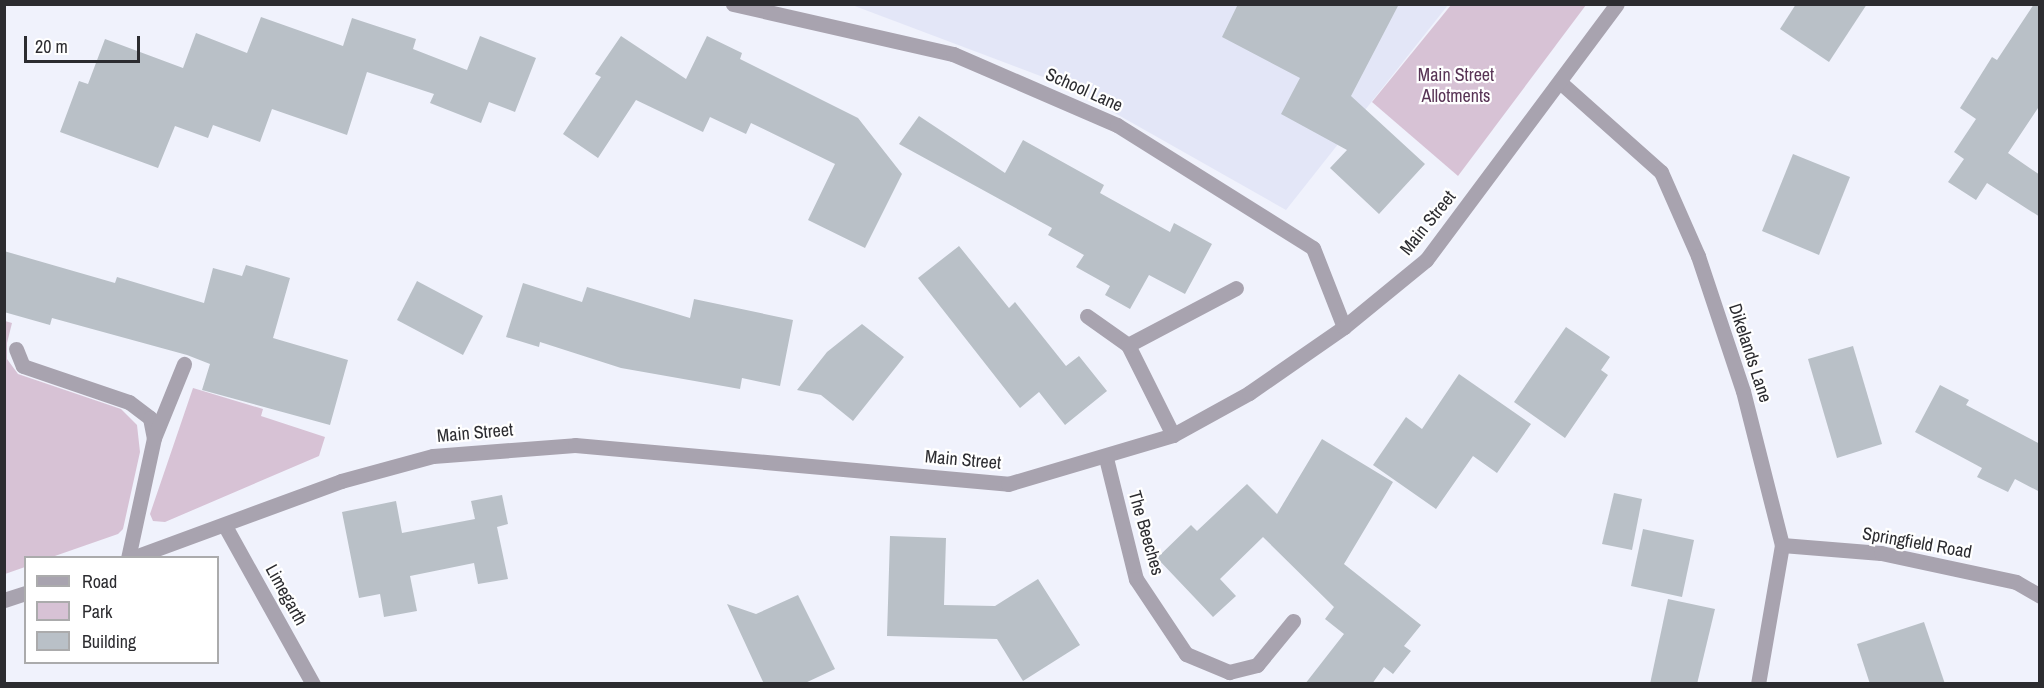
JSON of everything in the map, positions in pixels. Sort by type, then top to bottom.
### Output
[{"type":"street","name":"School Lane","points":[[733,4],[953,54],[1116,125],[1313,248],[1344,327]]},
{"type":"street","name":"Main Street","points":[[136,556],[225,526],[340,482],[433,456],[575,445],[1008,484],[1106,458],[1173,435],[1250,393],[1344,327],[1426,260],[1561,83],[1617,4]]},
{"type":"street","name":"Dikelands Lane","points":[[1561,83],[1661,172],[1698,256],[1743,391],[1782,545],[1758,684]]},
{"type":"street","points":[[1128,345],[1236,288]]},
{"type":"street","points":[[1087,316],[1128,345],[1173,435]]},
{"type":"street","points":[[16,349],[23,366],[129,402],[150,418],[154,438]]},
{"type":"street","points":[[130,556],[154,438],[184,364]]},
{"type":"street","name":"The Beeches","points":[[1106,458],[1136,579],[1186,654],[1229,672],[1257,665],[1293,621]]},
{"type":"street","name":"Limegarth","points":[[225,526],[313,684]]},
{"type":"street","name":"Springfield Road","points":[[1782,545],[1881,554],[2016,582],[2040,596]]},
{"type":"street","points":[[4,600],[24,594]]},
{"type":"shaded area","points":[[852,5],[1448,5],[1286,210],[1067,86]]},
{"type":"green space","name":"Main Street Allotments","points":[[1451,5],[1586,5],[1458,176],[1372,102]]},
{"type":"green space","points":[[5,321],[12,323],[7,343],[7,359],[18,374],[121,409],[137,425],[140,452],[123,529],[118,534],[55,556],[24,556],[24,567],[5,574]]},
{"type":"green space","points":[[193,388],[263,409],[261,416],[325,437],[319,456],[165,522],[153,521],[150,514]]},
{"type":"building","points":[[1238,4],[1399,4],[1351,96],[1425,164],[1379,214],[1330,168],[1347,150],[1281,114],[1300,78],[1222,37]]},
{"type":"building","points":[[1796,4],[1867,4],[1829,62],[1780,29]]},
{"type":"building","points":[[2034,4],[2040,4],[2040,105],[2008,153],[2040,175],[2040,217],[1987,183],[1976,200],[1948,182],[1964,159],[1954,152],[1976,119],[1960,108],[1992,57],[1997,60]]},
{"type":"building","points":[[261,17],[343,46],[352,18],[416,39],[413,49],[467,70],[480,36],[536,58],[515,112],[489,102],[481,123],[430,103],[434,94],[367,72],[347,135],[272,109],[260,142],[213,125],[208,138],[175,126],[158,168],[60,132],[79,81],[88,84],[105,39],[183,68],[196,33],[247,53]]},
{"type":"building","points":[[621,36],[686,79],[707,36],[742,53],[740,59],[858,118],[902,174],[865,248],[808,220],[835,164],[751,123],[746,134],[710,117],[703,132],[636,100],[598,158],[563,134],[601,77],[595,74]]},
{"type":"building","points":[[919,116],[1005,173],[1023,140],[1104,185],[1100,193],[1170,232],[1174,223],[1212,244],[1185,294],[1149,275],[1130,309],[1105,295],[1110,286],[1076,267],[1084,255],[1048,235],[1052,228],[899,144]]},
{"type":"building","points":[[1793,154],[1850,177],[1819,255],[1762,231]]},
{"type":"building","points":[[959,246],[1009,308],[1015,302],[1066,366],[1079,356],[1107,391],[1065,425],[1039,392],[1020,408],[918,278]]},
{"type":"building","points":[[4,251],[115,283],[117,277],[204,303],[213,268],[242,276],[246,265],[290,278],[273,338],[348,360],[330,425],[202,390],[210,364],[187,355],[52,318],[50,325],[4,312]]},
{"type":"building","points":[[417,281],[483,316],[463,355],[397,320]]},
{"type":"building","points":[[523,283],[582,302],[587,287],[690,318],[694,299],[793,320],[780,386],[742,378],[740,389],[621,368],[540,342],[539,347],[506,337]]},
{"type":"building","points":[[862,324],[904,357],[853,421],[821,395],[797,390],[827,352]]},
{"type":"building","points":[[1566,327],[1610,357],[1601,370],[1608,375],[1565,438],[1514,402]]},
{"type":"building","points":[[1853,346],[1882,444],[1837,458],[1808,359]]},
{"type":"building","points":[[1459,374],[1531,424],[1497,473],[1473,456],[1436,509],[1373,465],[1406,417],[1422,429]]},
{"type":"building","points":[[1940,385],[1969,400],[1966,405],[2040,444],[2040,492],[2015,479],[2008,492],[1977,477],[1982,468],[1915,432]]},
{"type":"building","points":[[1322,439],[1393,482],[1344,564],[1421,625],[1404,646],[1411,651],[1393,674],[1384,667],[1372,684],[1305,684],[1344,634],[1325,619],[1334,607],[1263,537],[1220,579],[1236,596],[1213,617],[1157,558],[1191,525],[1197,531],[1247,484],[1277,514]]},
{"type":"building","points":[[1614,493],[1642,499],[1632,550],[1602,544]]},
{"type":"building","points":[[502,495],[508,524],[497,527],[508,579],[478,584],[474,563],[410,576],[417,611],[384,617],[380,594],[359,598],[342,512],[396,501],[402,533],[475,519],[471,501]]},
{"type":"building","points":[[1643,529],[1694,540],[1682,597],[1631,586]]},
{"type":"building","points":[[890,536],[946,538],[944,605],[995,606],[1038,579],[1080,645],[1023,681],[997,639],[887,636]]},
{"type":"building","points":[[798,595],[835,669],[803,684],[764,684],[727,604],[756,614]]},
{"type":"building","points":[[1668,599],[1715,609],[1697,684],[1650,684]]},
{"type":"building","points":[[1924,622],[1945,684],[1870,684],[1857,644]]}]
